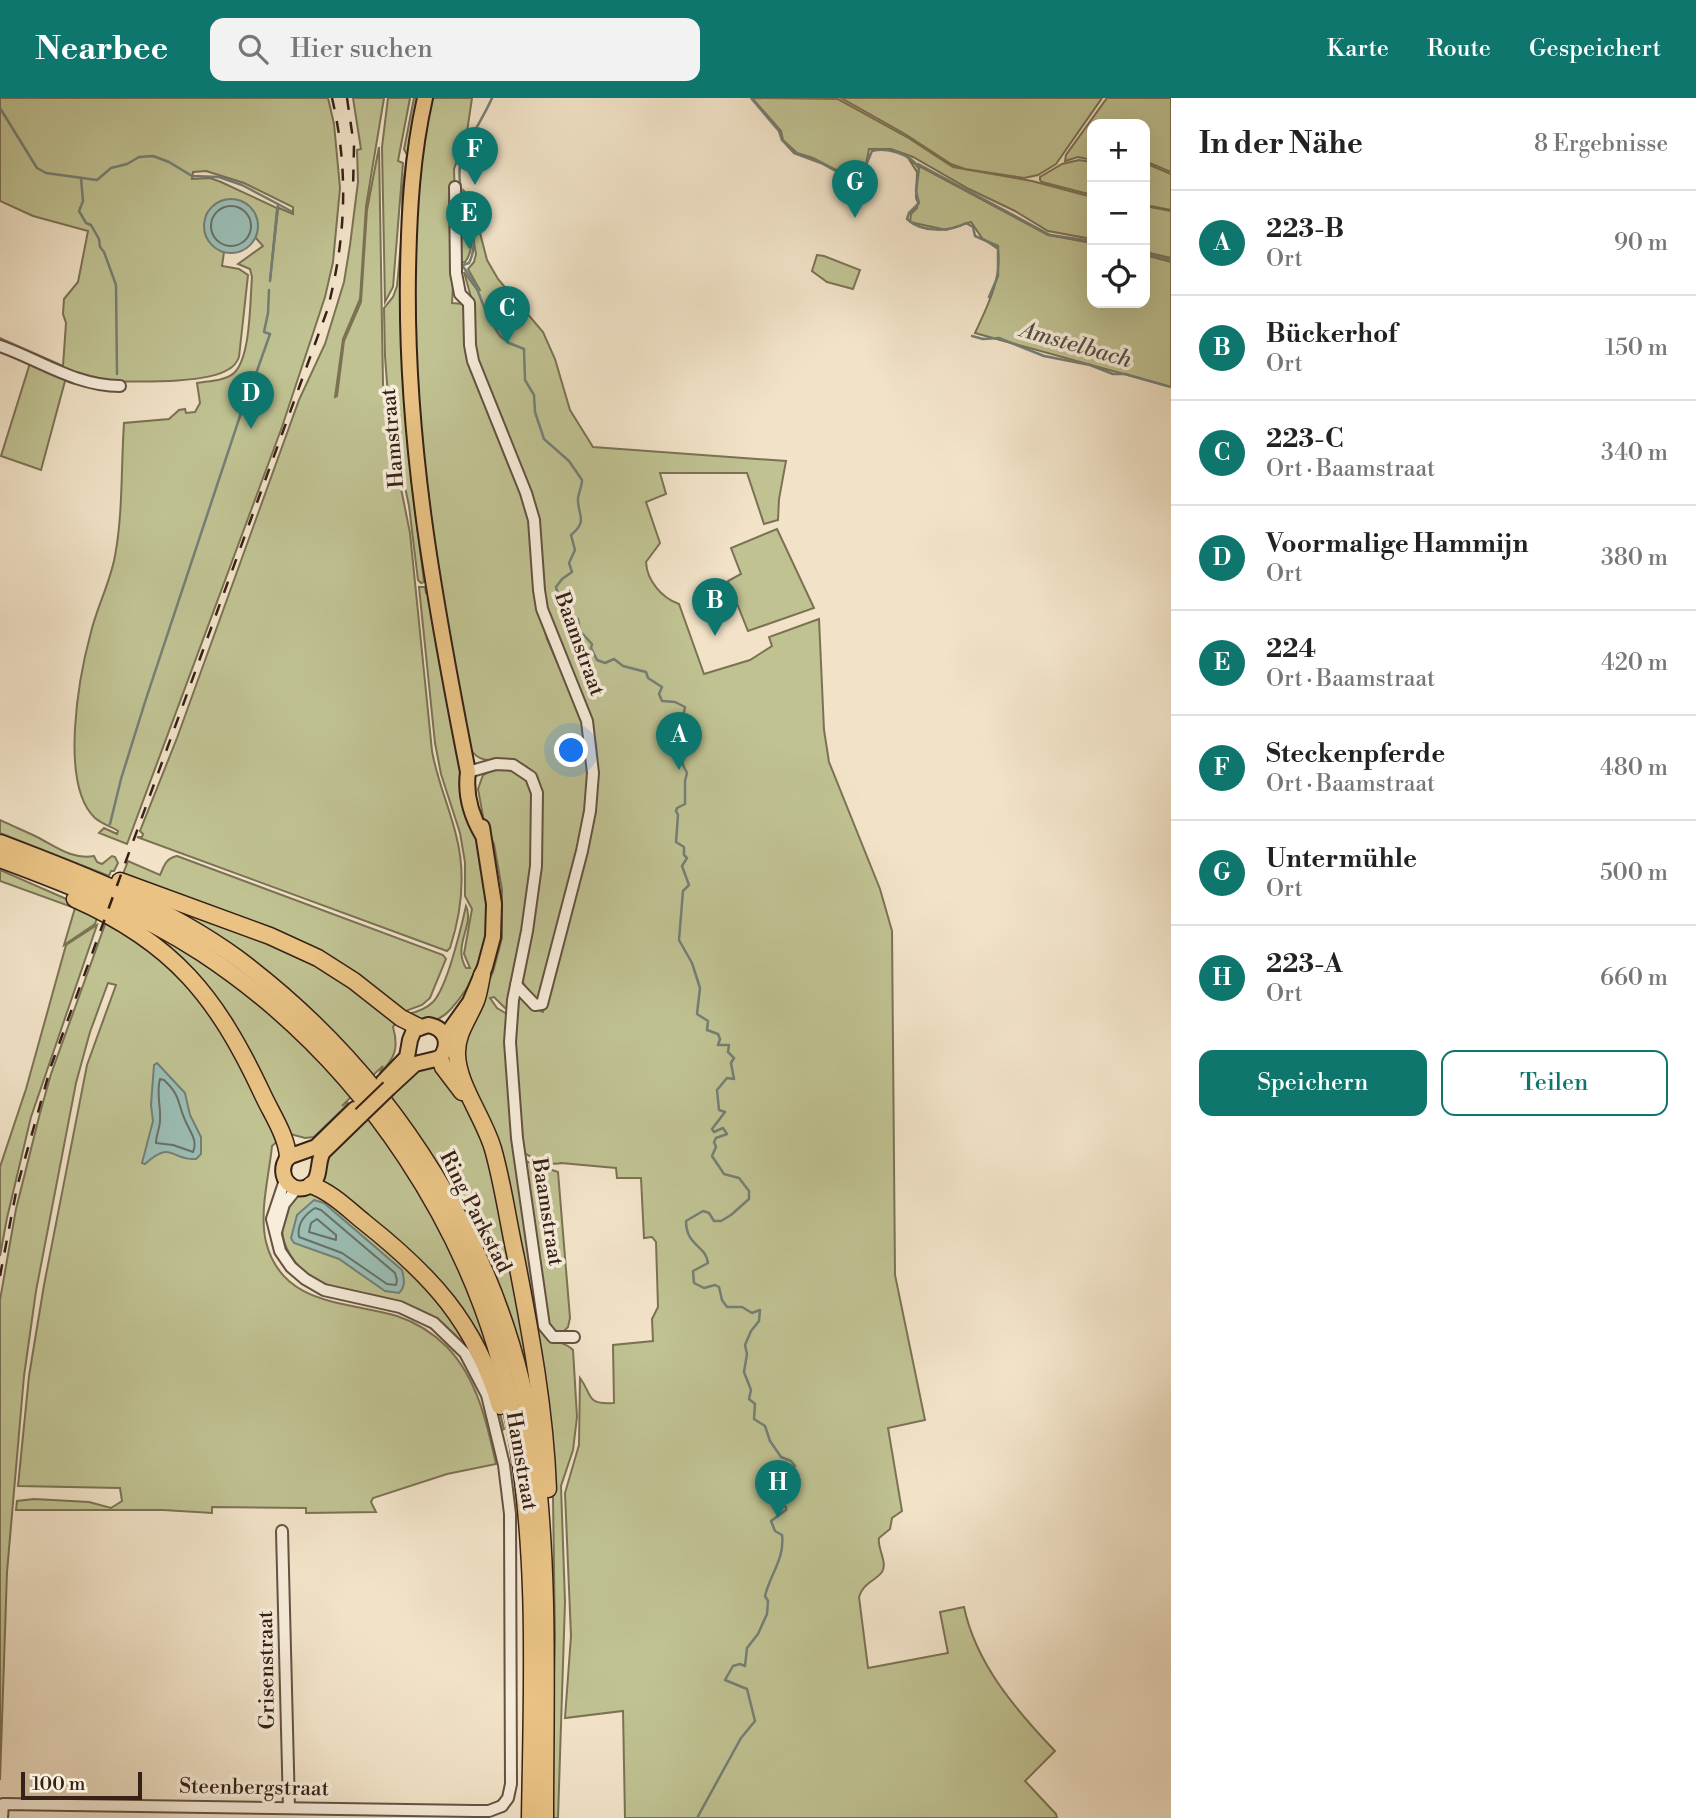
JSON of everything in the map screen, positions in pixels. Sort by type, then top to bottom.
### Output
[{"type":"highway","name":"Ring Parkstad","points":[[0,843],[60,865],[156,909],[236,958],[323,1032],[379,1094],[412,1138],[453,1208],[481,1262],[511,1344],[534,1447],[542,1540],[545,1818]]},
{"type":"highway","points":[[0,860],[133,929],[184,971],[214,1006],[235,1037],[283,1139],[288,1157]]},
{"type":"highway","name":"Ring Parkstad","points":[[0,860],[112,903],[202,953],[283,1016],[326,1056],[372,1110],[393,1137],[438,1210],[483,1308],[510,1405],[524,1499],[530,1616],[530,1818]]},
{"type":"highway","points":[[60,865],[124,883],[292,946],[333,966],[401,1018],[433,1030]]},
{"type":"highway","points":[[482,975],[477,1000],[461,1029],[457,1055],[464,1084],[494,1150],[535,1354],[547,1464],[548,1493],[542,1540]]},
{"type":"highway","points":[[440,1058],[449,1076],[478,1110]]},
{"type":"highway","points":[[298,1184],[322,1190],[341,1204],[410,1260],[454,1310],[476,1346],[495,1387],[524,1499]]},
{"type":"main road","name":"Hamstraat","points":[[386,1085],[407,1057],[411,1035],[433,1030],[470,1002],[482,975],[492,937],[494,904],[482,834],[473,819],[466,784],[468,772],[423,523],[412,423],[407,328],[409,220],[415,152],[425,98]]},
{"type":"main road","name":"Hamstraat","points":[[358,1112],[319,1158],[318,1176],[298,1184],[282,1168],[288,1157],[316,1147],[386,1085],[415,1064],[440,1058],[446,1045],[433,1030]]},
{"type":"street","name":"Baamstraat","points":[[455,187],[456,274],[460,294],[469,303],[471,351],[533,513],[537,533],[542,609],[587,721],[592,759],[593,793],[586,830],[542,1004],[535,1004],[516,985]]},
{"type":"street","points":[[0,346],[33,358],[75,379],[120,386]]},
{"type":"street","name":"Baamstraat","points":[[468,772],[496,764],[513,765],[531,777],[537,793],[536,866],[511,1013],[510,1042],[517,1138],[544,1326],[553,1337],[574,1336]]},
{"type":"street","name":"Hamstraat","points":[[298,1184],[272,1214],[272,1224],[285,1260],[304,1279],[334,1293],[400,1307],[434,1323],[465,1353],[483,1385],[498,1433],[510,1514],[512,1784],[508,1798],[502,1806]]},
{"type":"street","name":"Grisenstraat","points":[[282,1531],[289,1808]]},
{"type":"street","name":"Steenbergstraat","points":[[2,1818],[3,1804],[482,1811],[502,1806]]},
{"type":"street","points":[[502,1806],[507,1818]]},
{"type":"green space","points":[[0,98],[328,98],[334,124],[340,188],[333,262],[325,297],[282,427],[127,844],[99,833],[104,828],[117,834],[118,831],[95,818],[84,802],[75,756],[75,729],[86,651],[113,566],[118,540],[124,423],[169,419],[179,410],[185,409],[186,413],[195,412],[200,403],[197,383],[221,379],[234,373],[240,365],[247,342],[252,277],[250,269],[238,264],[263,246],[255,237],[255,215],[250,207],[242,202],[224,201],[214,206],[206,215],[219,250],[224,252],[222,266],[239,269],[248,275],[239,357],[233,367],[218,374],[185,380],[99,381],[0,343],[0,338],[63,366],[66,323],[63,314],[64,299],[78,282],[88,231],[33,216],[0,201]],"holes":[[[206,171],[244,183],[293,207],[293,214],[278,209],[270,280],[277,208],[210,178],[192,179],[193,172]]]},
{"type":"green space","points":[[353,98],[384,98],[366,206],[360,299],[343,339],[335,397],[344,341],[361,302],[367,210],[379,147],[383,384],[387,419],[410,533],[432,751],[456,835],[461,863],[460,906],[447,951],[137,837],[142,837],[140,831],[177,738],[299,400],[325,344],[344,282],[358,182],[357,150],[361,149]]},
{"type":"green space","points":[[388,98],[410,98],[398,161],[403,163],[393,287],[385,302],[382,147]]},
{"type":"green space","points":[[414,98],[418,98],[402,342],[408,450],[424,582],[421,583],[418,580],[409,506],[389,411],[384,308],[393,297],[397,286],[403,221],[402,192],[407,155],[404,149]]},
{"type":"green space","points":[[431,98],[472,98],[467,132],[454,169],[456,233],[452,303],[464,304],[468,334],[527,500],[537,603],[547,639],[585,727],[590,795],[543,994],[536,1001],[521,980],[541,841],[542,812],[539,789],[533,773],[525,766],[516,762],[484,759],[471,750],[434,558],[419,461],[412,243],[421,147]]},
{"type":"green space","points":[[752,98],[838,99],[907,137],[953,167],[1032,181],[1087,196],[1087,238],[1048,231],[913,157],[891,149],[869,149],[865,169],[870,179],[867,185],[863,184],[813,158],[797,153],[783,140],[781,131]]},
{"type":"green space","points":[[841,98],[1102,98],[1056,164],[1038,175],[1024,178],[965,169],[951,164]]},
{"type":"green space","points":[[1107,98],[1171,98],[1171,172],[1150,163],[1150,119],[1092,119]]},
{"type":"green space","points":[[1087,126],[1087,159],[1078,157],[1065,161],[1066,155]]},
{"type":"green space","points":[[1079,160],[1087,161],[1087,194],[1040,180],[1040,177],[1062,164]]},
{"type":"green space","points":[[910,161],[1048,235],[1087,242],[1087,308],[1150,308],[1150,256],[1171,262],[1171,387],[975,333],[996,282],[998,249],[982,238],[971,222],[946,230],[910,222],[911,214],[918,203],[917,172]]},
{"type":"green space","points":[[1150,165],[1171,174],[1171,210],[1150,206]]},
{"type":"green space","points":[[459,191],[469,216],[472,236],[469,255],[465,262],[458,263]]},
{"type":"green space","points":[[464,191],[471,198],[487,260],[498,279],[543,332],[555,359],[570,410],[593,447],[786,461],[778,520],[764,524],[747,473],[660,473],[666,494],[646,502],[660,543],[646,562],[647,569],[656,588],[679,604],[704,674],[750,660],[772,646],[769,637],[819,619],[824,730],[829,762],[880,889],[892,931],[895,1275],[925,1420],[888,1428],[902,1511],[892,1518],[890,1529],[879,1538],[884,1564],[882,1572],[866,1586],[859,1597],[868,1668],[948,1653],[940,1612],[964,1607],[978,1648],[999,1685],[1055,1751],[1025,1781],[1057,1818],[625,1818],[623,1711],[565,1718],[571,1636],[565,1493],[579,1445],[580,1378],[591,1398],[598,1402],[614,1403],[613,1345],[653,1341],[652,1319],[658,1307],[656,1242],[652,1237],[644,1238],[641,1178],[617,1178],[616,1168],[546,1162],[522,1151],[515,1053],[519,994],[532,1008],[543,1012],[597,765],[591,726],[546,604],[535,506],[475,361],[471,297],[464,272],[478,291],[480,290],[468,269],[476,254]]},
{"type":"green space","points":[[1150,207],[1171,211],[1171,258],[1150,253]]},
{"type":"green space","points":[[817,255],[860,270],[853,289],[827,282],[812,271]]},
{"type":"green space","points":[[31,360],[65,381],[41,470],[1,456]]},
{"type":"green space","points":[[777,529],[814,608],[748,631],[728,581],[741,574],[731,548]]},
{"type":"green space","points":[[419,587],[425,587],[426,593],[430,592],[453,735],[480,855],[487,910],[486,940],[475,973],[450,1010],[440,1018],[430,1021],[419,1020],[408,1014],[427,1007],[439,994],[453,956],[466,906],[468,920],[461,951],[466,968],[470,968],[464,954],[472,909],[465,896],[465,862],[460,833],[441,774],[435,743]]},
{"type":"green space","points":[[497,768],[510,770],[527,780],[533,796],[534,821],[528,889],[509,1006],[505,1008],[494,997],[490,998],[497,1008],[507,1014],[543,1332],[573,1350],[577,1417],[573,1450],[561,1486],[565,1602],[558,1818],[550,1818],[555,1638],[553,1497],[548,1433],[507,1201],[460,1055],[478,1003],[493,972],[502,938],[502,889],[494,844],[485,827],[478,789],[483,775]]},
{"type":"green space","points":[[0,820],[71,854],[94,856],[97,862],[102,864],[112,856],[118,863],[109,876],[0,833]]},
{"type":"green space","points":[[177,856],[443,955],[446,959],[430,998],[422,1005],[403,1012],[369,990],[123,874],[128,861],[160,875],[168,861]]},
{"type":"green space","points":[[0,870],[96,912],[95,924],[64,945],[75,908],[0,881]]},
{"type":"green space","points":[[120,886],[293,949],[398,1019],[393,1027],[396,1041],[389,1062],[380,1073],[383,1066],[371,1077],[324,1027]]},
{"type":"green space","points":[[113,909],[162,934],[281,1019],[354,1094],[342,1106],[347,1102],[348,1104],[314,1137],[305,1138],[290,1134],[237,1036]]},
{"type":"green space","points":[[107,919],[134,933],[207,1002],[281,1138],[272,1146],[264,1206],[266,1242],[274,1263],[286,1278],[301,1290],[337,1303],[404,1318],[442,1342],[457,1359],[473,1387],[496,1464],[447,1474],[373,1498],[371,1502],[376,1512],[306,1513],[306,1508],[212,1507],[212,1513],[163,1510],[16,1510],[17,1501],[34,1499],[89,1502],[111,1508],[122,1501],[120,1488],[18,1486],[29,1376],[44,1285],[87,1065],[116,985],[108,983],[90,1032],[76,1083],[36,1291],[24,1376],[7,1572],[0,1780],[0,1300],[16,1209],[40,1113],[51,1074]]},
{"type":"green space","points":[[97,925],[31,1117],[0,1256],[0,1167],[26,1089],[66,945]]},
{"type":"green space","points":[[436,1064],[467,1106],[478,1127],[490,1164],[542,1430],[509,1323],[387,1097],[412,1069]]},
{"type":"green space","points":[[370,1113],[392,1141],[463,1271],[499,1376],[468,1325],[319,1184],[326,1154]]},
{"type":"green space","points":[[525,1161],[558,1172],[570,1318],[568,1327],[562,1333],[554,1333],[549,1326]]},
{"type":"green space","points":[[313,1191],[408,1262],[464,1328],[499,1409],[504,1429],[502,1430],[487,1386],[473,1358],[454,1334],[442,1324],[409,1306],[322,1283],[296,1264],[284,1241],[283,1220],[296,1194]]},
{"type":"water","points":[[231,199],[250,207],[258,226],[250,245],[231,253],[212,245],[204,226],[212,207]]},
{"type":"water","points":[[157,1063],[185,1093],[190,1115],[201,1137],[201,1154],[196,1159],[166,1152],[145,1164],[142,1163],[153,1121],[151,1105],[154,1065]]},
{"type":"water","points":[[314,1200],[324,1203],[402,1270],[404,1285],[399,1293],[385,1291],[339,1259],[294,1243],[291,1238],[297,1215]]},
{"type":"waterway","name":"Amstelbach","points":[[463,265],[469,263],[474,239],[462,191],[460,167],[469,141],[492,98]]},
{"type":"waterway","name":"Amstelbach","points":[[751,98],[794,153],[821,163],[865,187],[871,179],[866,165],[872,151],[892,151],[915,163],[919,168],[916,191],[919,203],[907,219],[920,227],[936,230],[966,223],[973,227],[975,236],[998,246],[998,276],[989,297]]},
{"type":"waterway","points":[[0,108],[37,168],[46,173],[97,180],[111,168],[127,164],[139,157],[153,156],[192,176],[219,177],[242,185],[291,211]]},
{"type":"waterway","points":[[918,164],[1050,235],[1087,240]]},
{"type":"waterway","points":[[81,178],[83,201],[79,211],[99,239],[116,285],[117,374]]},
{"type":"waterway","points":[[270,281],[278,205]]},
{"type":"waterway","points":[[1150,254],[1171,260]]},
{"type":"waterway","points":[[462,265],[475,284],[488,317],[500,336],[524,349],[525,380],[534,395],[535,412],[544,439],[569,461],[582,480],[578,498],[581,521],[571,535],[575,550],[569,563],[572,572],[556,587],[561,614],[578,619],[580,631],[592,644],[591,648],[597,660],[605,663],[614,659],[623,666],[646,672],[648,678],[662,687],[659,694],[662,701],[675,702],[685,707],[683,717],[678,722],[683,765],[687,773],[685,804],[676,811],[676,842],[684,847],[684,855],[687,858],[682,866],[689,885],[683,891],[679,940],[692,963],[700,988],[697,1014],[708,1021],[707,1030],[718,1034],[718,1045],[729,1045],[728,1052],[734,1058],[731,1063],[734,1079],[727,1078],[717,1090],[719,1110],[725,1112],[712,1129],[714,1132],[723,1128],[727,1134],[716,1138],[712,1156],[724,1174],[739,1178],[749,1191],[749,1199],[721,1221],[714,1221],[709,1213],[703,1211],[686,1221],[689,1236],[704,1252],[708,1263],[693,1271],[694,1283],[704,1288],[715,1285],[719,1287],[727,1307],[742,1307],[752,1313],[760,1310],[759,1321],[745,1345],[747,1354],[744,1372],[751,1390],[749,1399],[755,1404],[754,1419],[765,1426],[770,1441],[781,1457],[795,1466],[791,1473],[799,1489],[784,1496],[779,1503],[786,1507],[786,1510],[771,1521],[775,1531],[782,1535],[782,1544],[765,1596],[768,1601],[767,1614],[758,1634],[747,1648],[745,1666],[733,1666],[725,1680],[747,1689],[755,1721],[741,1738],[697,1818]]},
{"type":"waterway","points":[[110,824],[145,702],[251,383],[270,334],[264,332],[269,290]]},
{"type":"waterway","name":"Amstelbach","points":[[972,336],[983,339],[999,338],[1044,356],[1090,365],[1113,374],[1125,374],[1171,387]]},
{"type":"railway","points":[[0,1276],[17,1187],[51,1066],[327,311],[338,258],[343,205],[341,152],[332,98]]},
{"type":"railway","points":[[347,98],[354,146],[353,190]]},
{"type":"place","name":"Steckenpferde","points":[[475,185]]},
{"type":"place","name":"Untermühle","points":[[855,218]]},
{"type":"place","name":"224","points":[[469,249]]},
{"type":"place","name":"223-C","points":[[507,344]]},
{"type":"place","name":"Voormalige Hammijn","points":[[251,429]]},
{"type":"place","name":"Bückerhof","points":[[715,636]]},
{"type":"place","name":"223-B","points":[[679,770]]},
{"type":"place","name":"223-A","points":[[778,1518]]}]
